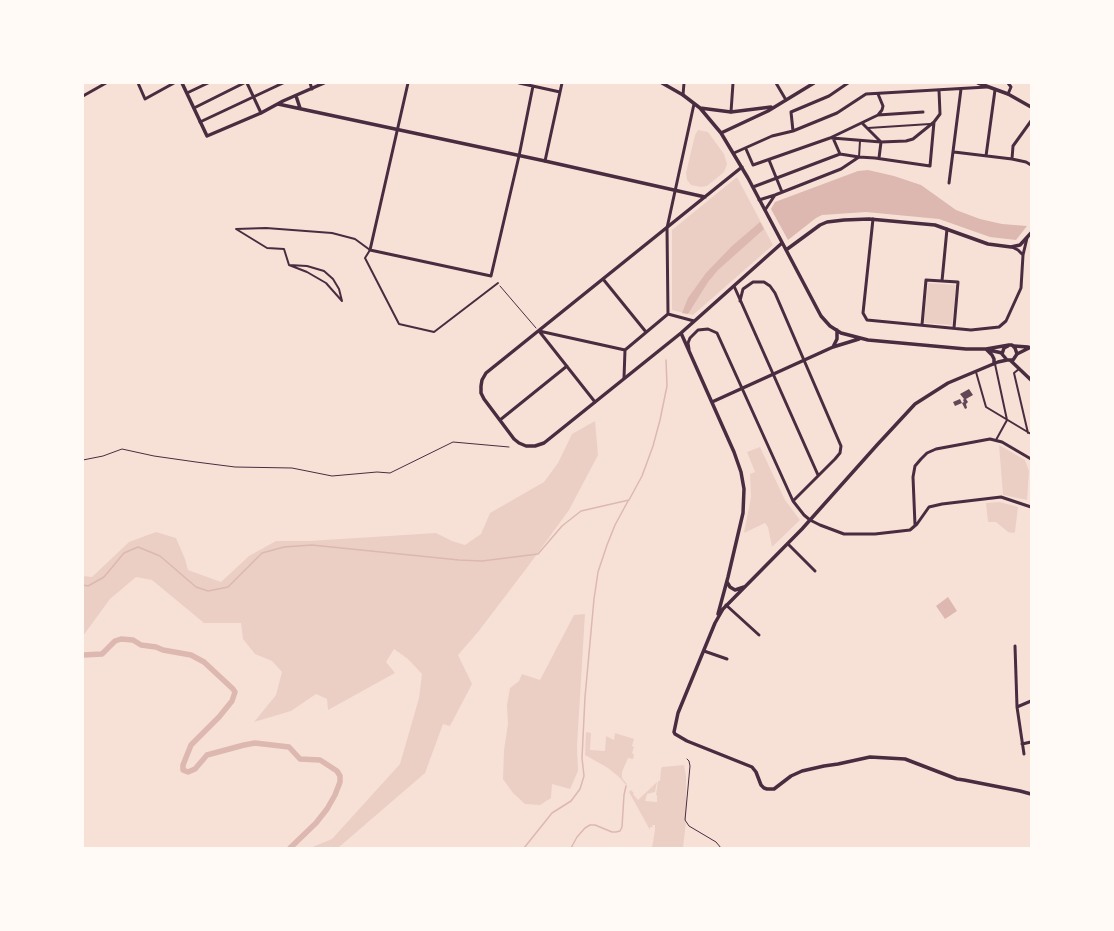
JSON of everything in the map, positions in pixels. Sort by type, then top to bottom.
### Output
[{"type":"street","points":[[83,96],[106,83]]},
{"type":"street","points":[[138,83],[145,98],[174,83]]},
{"type":"street","points":[[182,83],[207,136],[261,113],[324,83]]},
{"type":"street","points":[[187,93],[208,83]]},
{"type":"street","points":[[194,108],[244,83]]},
{"type":"street","points":[[247,83],[261,113]]},
{"type":"street","points":[[200,122],[283,83]]},
{"type":"street","points":[[310,83],[312,88]]},
{"type":"street","points":[[408,83],[370,250],[365,258],[399,324],[434,332],[498,283]]},
{"type":"street","points":[[519,83],[560,92]]},
{"type":"street","points":[[545,161],[562,83]]},
{"type":"street","points":[[662,83],[683,95],[700,108],[721,133],[753,187],[821,316],[830,326],[847,335],[861,338],[966,349],[986,349],[1008,346],[1030,347]]},
{"type":"street","points":[[683,95],[684,83]]},
{"type":"street","points":[[731,112],[733,83]]},
{"type":"street","points":[[776,83],[786,100]]},
{"type":"street","points":[[721,133],[774,107],[814,83]]},
{"type":"street","points":[[793,131],[791,112],[829,96],[848,83]]},
{"type":"street","points":[[978,83],[1008,94],[1031,107]]},
{"type":"street","points":[[1008,83],[1011,87],[1008,94]]},
{"type":"street","points":[[289,265],[284,249],[267,248],[236,229],[266,228],[332,233],[355,239],[370,250],[491,276],[519,156],[533,86]]},
{"type":"street","points":[[734,153],[746,149],[772,136],[793,131],[837,113],[866,94],[988,87]]},
{"type":"street","points":[[949,183],[962,89]]},
{"type":"street","points":[[832,138],[881,142],[906,141],[912,139],[933,123],[940,114],[939,90]]},
{"type":"street","points":[[986,156],[995,90]]},
{"type":"street","points":[[878,94],[884,106],[878,115]]},
{"type":"street","points":[[296,96],[300,108]]},
{"type":"street","points":[[278,104],[705,197]]},
{"type":"street","points":[[668,314],[667,228],[694,104]]},
{"type":"street","points":[[700,108],[731,112],[774,107]]},
{"type":"street","points":[[746,149],[753,165],[832,138],[878,115],[923,112]]},
{"type":"street","points":[[1012,159],[1013,146],[1031,121]]},
{"type":"street","points":[[862,123],[881,142]]},
{"type":"street","points":[[868,128],[933,123]]},
{"type":"street","points":[[753,187],[840,154],[930,166],[933,123]]},
{"type":"street","points":[[832,138],[840,154]]},
{"type":"street","points":[[859,157],[860,140]]},
{"type":"street","points":[[879,158],[881,142]]},
{"type":"street","points":[[954,152],[1012,159],[1026,162],[1031,165]]},
{"type":"street","points":[[759,200],[841,169],[859,157]]},
{"type":"street","points":[[769,160],[782,192]]},
{"type":"street","points":[[742,167],[486,373],[482,380],[481,393],[484,399],[514,439],[526,446],[535,446],[544,443],[681,333],[782,243]]},
{"type":"street","points":[[765,210],[775,195]]},
{"type":"street","points":[[786,250],[824,223],[844,220],[873,220],[935,225],[988,244],[1018,250],[1023,255]]},
{"type":"street","points":[[873,220],[863,313],[867,320],[971,330],[999,327],[1006,321],[1020,288],[1023,255],[1027,238]]},
{"type":"street","points":[[942,281],[946,229]]},
{"type":"street","points":[[1012,248],[1020,245],[1031,233]]},
{"type":"street","points":[[289,265],[307,266],[324,271],[333,279],[339,289],[342,301],[326,283],[307,272],[289,265]]},
{"type":"street","points":[[603,279],[646,332]]},
{"type":"street","points":[[922,325],[926,280],[958,282],[954,328]]},
{"type":"street","points":[[740,301],[744,289],[753,282],[764,282],[770,286],[775,293],[803,361],[841,446],[840,453],[836,459],[793,501]]},
{"type":"street","points":[[734,286],[818,475]]},
{"type":"street","points":[[668,314],[694,321]]},
{"type":"street","points":[[624,378],[625,350],[668,314]]},
{"type":"street","points":[[689,351],[688,344],[691,336],[695,332],[701,329],[708,329],[717,333],[793,501],[810,520],[834,531],[855,535],[910,530],[916,525],[929,507],[942,504],[1001,497],[1031,507]]},
{"type":"street","points":[[833,347],[837,339],[837,330]]},
{"type":"street","points":[[539,331],[625,350]]},
{"type":"street","points":[[539,331],[595,402]]},
{"type":"street","points":[[681,333],[739,466],[744,489],[743,513],[727,582],[715,623],[676,719],[675,734],[706,749],[752,767],[756,772],[761,785],[767,790],[774,789],[791,776],[802,771],[865,757],[905,759],[957,779],[1031,794]]},
{"type":"street","points":[[837,339],[847,335]]},
{"type":"street","points":[[712,402],[833,347],[861,338]]},
{"type":"street","points":[[995,364],[1004,348],[1008,346]]},
{"type":"street","points":[[1014,346],[1017,350],[1018,368],[1014,373],[1028,433]]},
{"type":"street","points":[[715,623],[726,606],[788,544],[876,445],[915,404],[948,383],[995,364],[1013,360],[1017,355],[1030,347]]},
{"type":"street","points":[[986,349],[1002,354],[1031,380]]},
{"type":"street","points":[[986,349],[994,359],[1008,420],[996,440]]},
{"type":"street","points":[[500,420],[567,366]]},
{"type":"street","points":[[976,372],[986,407],[1031,434]]},
{"type":"street","points":[[916,525],[913,477],[915,466],[921,458],[936,449],[985,440],[996,440],[1031,459]]},
{"type":"street","points":[[788,544],[815,571]]},
{"type":"street","points":[[727,582],[730,587],[735,590],[743,588],[749,583]]},
{"type":"street","points":[[726,606],[759,635]]},
{"type":"street","points":[[1015,646],[1018,707],[1024,754]]},
{"type":"street","points":[[704,651],[727,659]]},
{"type":"street","points":[[1018,707],[1031,701]]},
{"type":"street","points":[[1022,744],[1031,742]]},
{"type":"path","points":[[498,283],[539,331]]},
{"type":"path","points":[[83,460],[103,456],[122,449],[154,456],[196,462],[235,467],[292,468],[332,476],[377,472],[390,473],[453,442],[509,447]]},
{"type":"path","points":[[687,759],[690,766],[685,820],[689,826],[716,842],[721,848]]},
{"type":"shaded area","points":[[698,130],[708,132],[724,154],[727,164],[724,172],[707,186],[701,187],[691,185],[687,180],[686,173],[695,135]]},
{"type":"shaded area","points":[[868,170],[894,176],[921,185],[956,210],[980,219],[1002,224],[1027,226],[1016,240],[990,237],[939,219],[866,212],[822,215],[788,240],[771,209],[775,202],[858,171]]},
{"type":"shaded area","points":[[737,177],[773,245],[693,315],[672,310],[672,230]]},
{"type":"shaded area","points":[[760,222],[764,229],[718,270],[708,282],[688,314],[682,313],[688,298],[706,273],[732,246]]},
{"type":"shaded area","points":[[928,283],[956,285],[952,325],[924,323]]},
{"type":"shaded area","points":[[595,421],[598,455],[569,510],[478,632],[458,655],[472,684],[450,726],[443,724],[425,773],[338,848],[310,848],[332,839],[400,764],[419,698],[422,674],[408,659],[394,649],[386,662],[395,673],[328,710],[327,699],[316,694],[291,711],[254,722],[276,695],[282,672],[272,661],[255,654],[243,639],[241,623],[204,623],[152,580],[136,577],[110,599],[83,636],[83,576],[92,577],[129,542],[156,532],[176,538],[188,570],[221,582],[249,556],[276,541],[309,541],[436,533],[452,541],[465,545],[481,534],[490,513],[544,482],[558,463],[572,434]]},
{"type":"shaded area","points":[[999,445],[1025,460],[1029,471],[1027,500],[1003,495]]},
{"type":"shaded area","points":[[760,447],[785,500],[800,520],[772,547],[768,527],[765,523],[744,533],[751,497],[750,474],[755,472],[747,452]]},
{"type":"shaded area","points":[[1000,502],[1018,507],[1015,532],[1013,533],[1008,532],[996,522],[988,522],[986,503]]},
{"type":"shaded area","points":[[948,597],[957,611],[945,619],[936,606]]},
{"type":"shaded area","points":[[585,614],[577,746],[578,771],[570,789],[552,784],[551,798],[540,805],[525,804],[513,793],[503,779],[504,750],[508,724],[507,705],[510,688],[519,681],[522,674],[540,680],[574,615]]},
{"type":"shaded area","points":[[586,732],[591,733],[590,750],[605,751],[606,736],[614,740],[615,733],[634,739],[632,746],[634,747],[632,753],[634,755],[633,759],[628,758],[622,772],[622,778],[627,784],[626,785],[608,768],[585,755]]},
{"type":"shaded area","points":[[684,765],[686,776],[686,821],[683,848],[652,848],[655,825],[650,827],[650,830],[629,792],[631,790],[638,800],[657,782],[655,792],[647,794],[645,801],[657,802],[656,795],[658,781],[660,781],[662,767]]},
{"type":"building","points":[[969,389],[973,395],[966,399],[968,402],[966,404],[967,408],[965,409],[962,403],[964,402],[964,399],[960,394]]},
{"type":"building","points":[[960,399],[962,403],[955,406],[953,402]]},
{"type":"waterway","points":[[83,585],[88,586],[104,577],[124,553],[138,547],[160,556],[196,587],[208,591],[228,587],[262,553],[284,547],[312,545],[482,561],[538,554],[562,526],[581,511],[629,500],[642,476],[653,446],[660,420],[667,386],[666,360]]},
{"type":"waterway","points":[[524,848],[552,813],[571,801],[580,789],[584,776],[582,758],[585,697],[598,572],[615,525],[628,501]]},
{"type":"waterway","points":[[83,655],[102,654],[115,641],[121,639],[133,640],[141,645],[191,655],[204,662],[233,689],[235,692],[232,701],[219,717],[191,745],[183,765],[183,770],[188,772],[195,769],[207,755],[255,743],[289,747],[300,759],[320,760],[337,771],[340,776],[340,782],[327,809],[316,823],[290,848]]},
{"type":"waterway","points":[[571,848],[577,837],[590,825],[595,825],[612,832],[620,831],[622,827],[626,786]]}]
